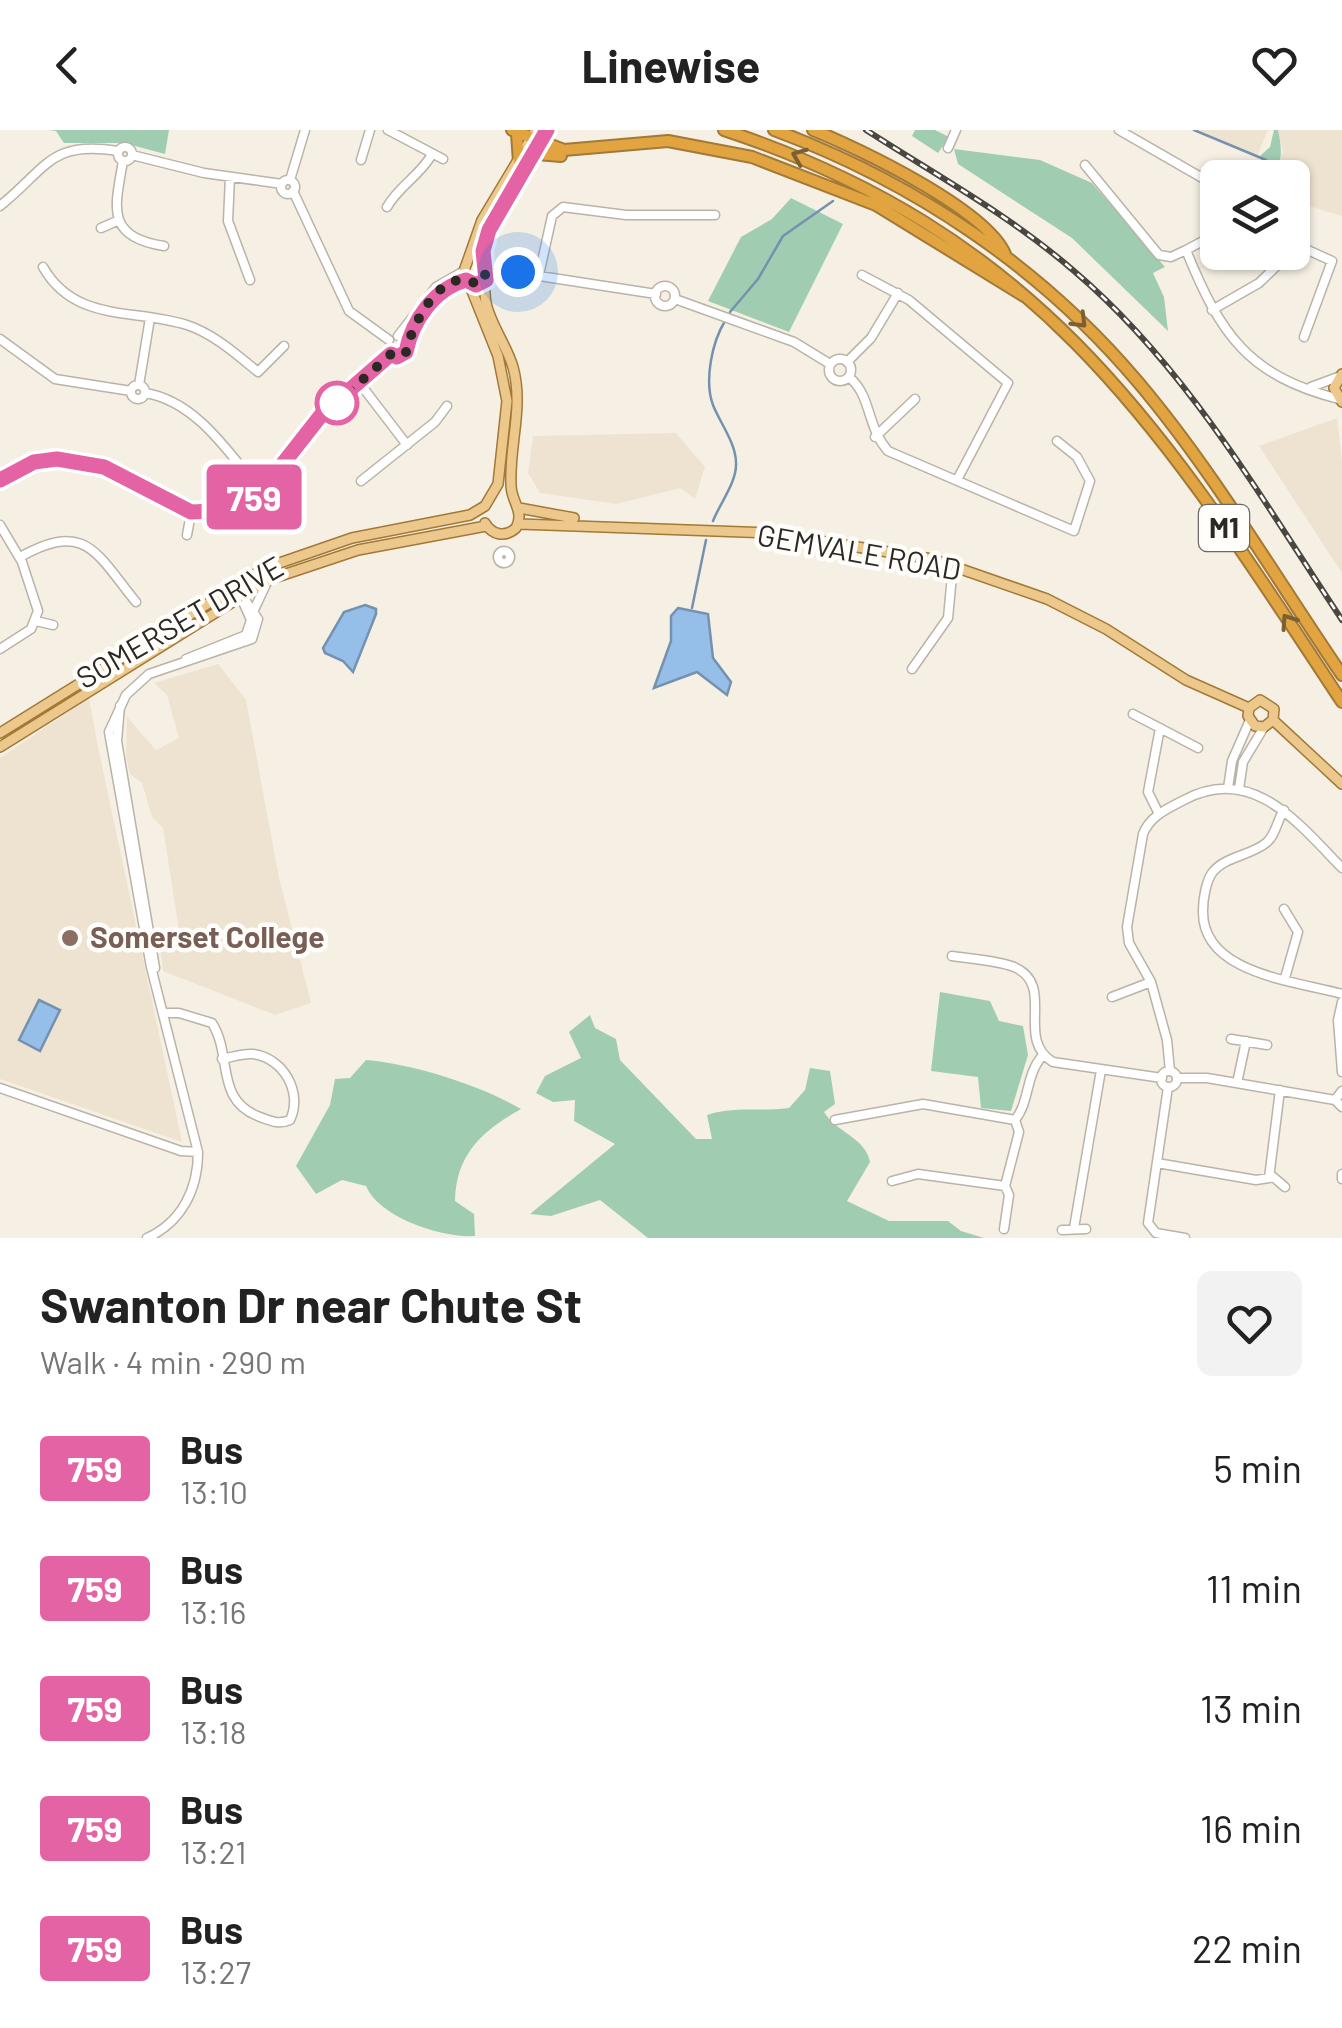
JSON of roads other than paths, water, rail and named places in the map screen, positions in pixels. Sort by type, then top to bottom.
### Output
[{"type":"highway","name":"M1","points":[[724,130],[818,164],[878,193],[976,254],[1030,298],[1098,362],[1159,434],[1342,702]]},
{"type":"highway","name":"M1","points":[[774,130],[894,181],[1006,258],[1082,322],[1158,407],[1342,674]]},
{"type":"highway","points":[[813,130],[874,158],[945,200],[1001,242],[1006,258]]},
{"type":"highway","points":[[514,132],[536,142],[591,156],[603,148],[652,141],[706,145],[807,176],[876,205],[1013,293],[1030,298]]},
{"type":"highway","points":[[514,132],[519,162]]},
{"type":"main road","points":[[490,529],[488,503],[500,472],[507,388],[467,274],[482,220],[519,162],[547,130]]},
{"type":"main road","points":[[515,528],[517,504],[510,481],[517,418],[515,376],[484,300],[483,283],[492,223],[536,142]]},
{"type":"main road","points":[[467,274],[485,265]]},
{"type":"main road","points":[[467,274],[483,283]]},
{"type":"main road","points":[[1340,400],[1334,388],[1341,375]]},
{"type":"main road","name":"SOMERSET DRIVE","points":[[0,733],[238,589],[322,547],[470,515],[501,497],[517,504]]},
{"type":"main road","name":"GEMVALE ROAD","points":[[517,504],[616,526]]},
{"type":"main road","name":"GEMVALE ROAD","points":[[515,528],[616,526],[791,535],[953,565],[1047,599],[1106,628],[1186,680],[1250,708]]},
{"type":"main road","name":"SOMERSET DRIVE","points":[[0,748],[228,602],[238,589],[358,550],[515,528]]},
{"type":"main road","points":[[1268,724],[1274,710],[1268,702],[1260,700],[1250,708],[1250,720],[1268,724],[1342,784]]},
{"type":"street","points":[[286,182],[305,130]]},
{"type":"street","points":[[361,160],[370,130]]},
{"type":"street","points":[[388,130],[430,156],[443,159]]},
{"type":"street","points":[[948,148],[956,130]]},
{"type":"street","points":[[1119,130],[1200,177]]},
{"type":"street","points":[[0,206],[62,151],[84,146],[230,177],[286,182],[348,310],[393,338],[407,342]]},
{"type":"street","points":[[125,156],[118,221],[132,236],[164,246]]},
{"type":"street","points":[[387,206],[396,191],[415,179],[430,156]]},
{"type":"street","points":[[1086,166],[1159,256],[1171,257],[1200,243]]},
{"type":"street","points":[[230,177],[228,221],[250,280]]},
{"type":"street","points":[[539,274],[552,216],[563,207],[626,215],[715,215]]},
{"type":"street","points":[[101,228],[118,221]]},
{"type":"street","points":[[1186,250],[1212,310],[1252,361],[1272,376],[1340,400]]},
{"type":"street","points":[[1310,251],[1332,261],[1342,257]]},
{"type":"street","points":[[1304,337],[1332,261]]},
{"type":"street","points":[[485,265],[656,294],[668,286],[675,300],[794,342],[830,364],[847,362],[871,338],[898,293]]},
{"type":"street","points":[[43,267],[58,289],[76,303],[203,332],[258,372],[284,346]]},
{"type":"street","points":[[1212,310],[1272,270]]},
{"type":"street","points":[[0,480],[40,461],[80,462],[112,470],[191,512],[214,511],[247,493],[261,495],[264,481],[278,470],[322,414],[361,385],[391,354],[393,338],[436,287],[467,274]]},
{"type":"street","points":[[391,354],[404,355],[407,342],[439,292],[467,274]]},
{"type":"street","points":[[862,275],[898,293],[1008,382],[956,480]]},
{"type":"street","points":[[656,294],[663,306],[675,300]]},
{"type":"street","points":[[135,388],[150,318]]},
{"type":"street","points":[[0,339],[54,379],[135,388],[186,411],[220,440],[250,478],[264,481]]},
{"type":"street","points":[[847,362],[849,377],[863,395],[875,437],[888,451],[1074,532],[1090,481],[1077,457],[1057,441]]},
{"type":"street","points":[[830,364],[828,372],[834,381],[849,377]]},
{"type":"street","points":[[1301,387],[1322,386],[1341,375]]},
{"type":"street","points":[[361,385],[407,445]]},
{"type":"street","points":[[875,437],[915,399]]},
{"type":"street","points":[[361,481],[407,445],[447,406]]},
{"type":"street","points":[[247,493],[250,478]]},
{"type":"street","points":[[187,535],[191,512]]},
{"type":"street","points":[[0,525],[20,556],[38,605],[36,621],[0,649]]},
{"type":"street","points":[[490,529],[507,559],[515,528]]},
{"type":"street","points":[[20,556],[52,540],[79,541],[97,554],[136,602]]},
{"type":"street","points":[[912,669],[948,618],[953,565]]},
{"type":"street","points":[[147,1238],[165,1228],[185,1204],[196,1176],[198,1152],[162,1013],[110,754],[110,732],[120,706],[142,678],[242,638],[268,580]]},
{"type":"street","points":[[238,589],[252,615]]},
{"type":"street","points":[[228,602],[252,615]]},
{"type":"street","points":[[36,621],[54,625]]},
{"type":"street","points":[[1133,714],[1198,748]]},
{"type":"street","points":[[1228,788],[1232,761],[1250,720]]},
{"type":"street","points":[[1240,789],[1244,762],[1268,724]]},
{"type":"street","points":[[1159,814],[1148,792],[1160,728]]},
{"type":"street","points":[[1142,1235],[1149,1227],[1168,1087],[1174,1074],[1152,982],[1129,943],[1127,927],[1143,834],[1159,814],[1191,796],[1240,789],[1268,798],[1284,810],[1342,868]]},
{"type":"street","points":[[1284,810],[1266,843],[1214,871],[1203,914],[1208,938],[1224,956],[1342,994]]},
{"type":"street","points":[[1284,909],[1298,929],[1285,978]]},
{"type":"street","points":[[952,956],[1008,966],[1028,978],[1036,996],[1033,1037],[1043,1056],[1062,1065],[1162,1078],[1174,1074],[1339,1103],[1342,1091]]},
{"type":"street","points":[[1112,998],[1152,982]]},
{"type":"street","points":[[1342,1002],[1338,1020],[1342,1072]]},
{"type":"street","points":[[162,1013],[179,1013],[212,1023],[227,1085],[240,1106],[280,1123],[290,1120],[293,1090],[279,1065],[254,1054],[222,1059]]},
{"type":"street","points":[[1231,1039],[1267,1045]]},
{"type":"street","points":[[1237,1083],[1246,1042]]},
{"type":"street","points":[[1005,1186],[1011,1178],[1018,1132],[1015,1120],[1022,1110],[1028,1075],[1043,1056]]},
{"type":"street","points":[[1074,1228],[1100,1070]]},
{"type":"street","points":[[1162,1078],[1168,1087]]},
{"type":"street","points":[[0,1088],[181,1151],[198,1152]]},
{"type":"street","points":[[1272,1176],[1280,1090]]},
{"type":"street","points":[[835,1120],[923,1104],[1015,1120]]},
{"type":"street","points":[[1157,1164],[1262,1181],[1272,1176]]},
{"type":"street","points":[[892,1181],[918,1174],[1005,1186]]},
{"type":"street","points":[[1272,1176],[1285,1187]]},
{"type":"street","points":[[1004,1229],[1009,1196],[1005,1186]]},
{"type":"street","points":[[1149,1227],[1185,1238]]},
{"type":"street","points":[[1062,1230],[1086,1229]]},
{"type":"water","points":[[365,605],[376,609],[376,614],[353,672],[323,648],[344,612]]},
{"type":"water","points":[[678,608],[708,614],[713,658],[731,682],[727,695],[697,672],[654,688],[671,641],[671,616]]},
{"type":"water","points":[[39,1000],[60,1010],[40,1051],[19,1040]]},
{"type":"waterway","points":[[1194,130],[1266,160]]},
{"type":"waterway","points":[[730,312],[758,279],[783,236],[833,201]]},
{"type":"waterway","points":[[713,521],[736,470],[733,448],[713,405],[709,385],[713,350],[725,321]]},
{"type":"waterway","points":[[692,608],[706,540]]},
{"type":"railway","points":[[866,130],[1025,232],[1114,308],[1152,348],[1220,435],[1342,620]]},
{"type":"place","name":"Somerset College","points":[[70,938]]}]
